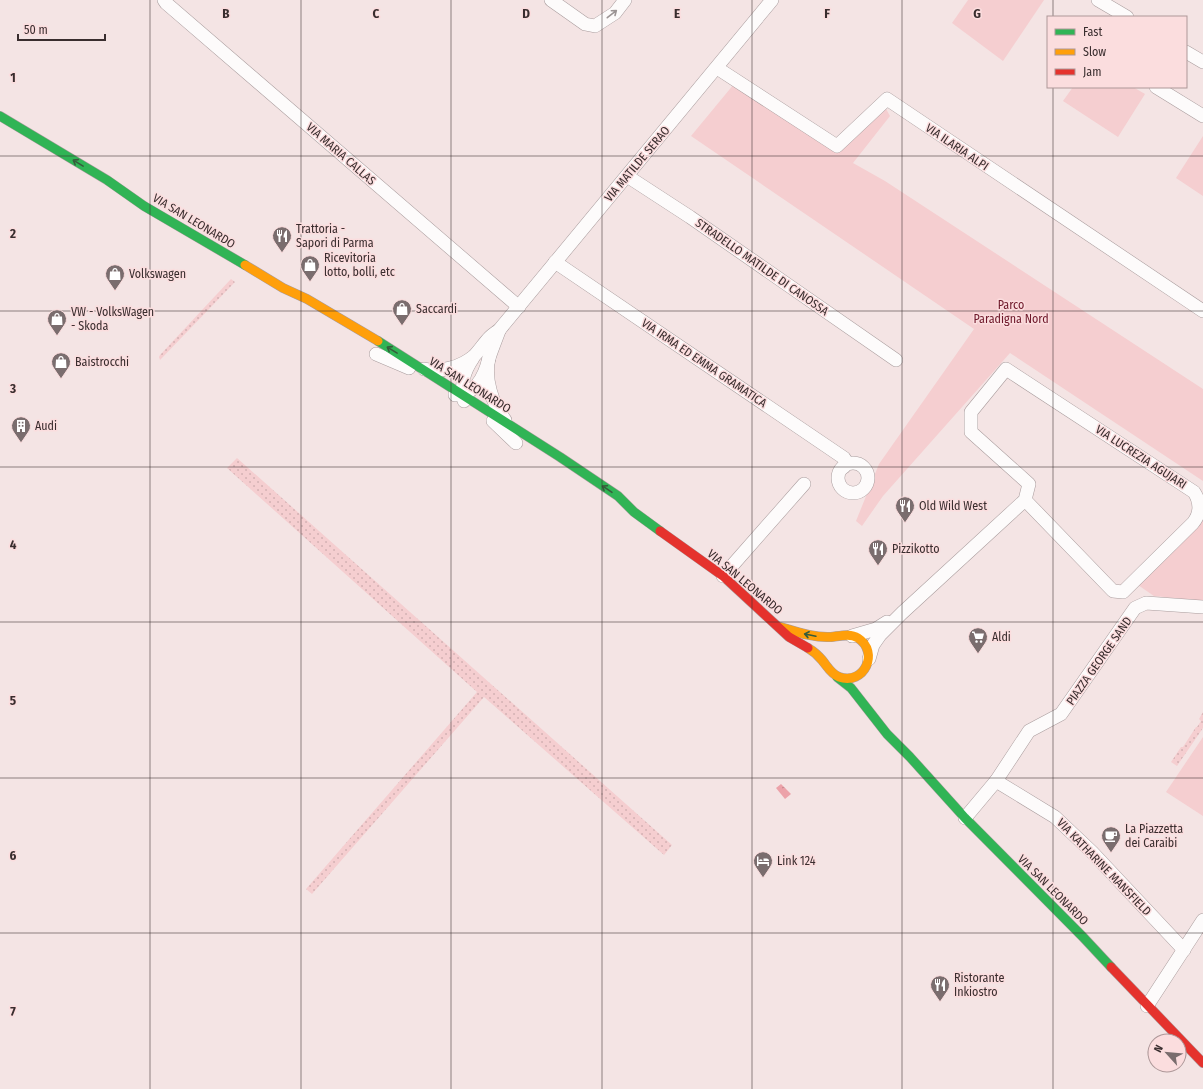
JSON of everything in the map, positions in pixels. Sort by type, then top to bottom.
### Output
[{"type":"main road","name":"VIA SAN LEONARDO","points":[[0,116],[107,180],[134,200]]},
{"type":"main road","name":"VIA SAN LEONARDO","points":[[74,170],[134,200],[283,288],[310,300],[414,371]]},
{"type":"main road","name":"VIA SAN LEONARDO","points":[[283,288],[303,305],[341,330]]},
{"type":"main road","name":"VIA SAN LEONARDO","points":[[372,351],[463,394],[618,496],[636,514]]},
{"type":"main road","name":"VIA SAN LEONARDO","points":[[450,400],[463,409]]},
{"type":"main road","name":"VIA SAN LEONARDO","points":[[483,422],[521,446]]},
{"type":"main road","name":"VIA SAN LEONARDO","points":[[589,488],[636,514],[723,576],[780,627],[789,637],[820,658],[827,666]]},
{"type":"main road","points":[[780,627],[825,638],[847,636],[863,642],[869,653],[868,679]]},
{"type":"main road","points":[[847,636],[834,639],[828,648],[825,659],[831,672],[837,677],[851,679],[863,672],[868,662]]},
{"type":"main road","name":"VIA SAN LEONARDO","points":[[837,677],[851,688],[887,734],[910,757],[965,818],[1083,937],[1147,1006],[1203,1063]]},
{"type":"main road","name":"VIA SAN LEONARDO","points":[[869,698],[887,734]]},
{"type":"street","name":"VIA MARIA CALLAS","points":[[164,0],[171,8],[519,307]]},
{"type":"street","points":[[551,0],[585,24],[595,26],[615,13],[625,0]]},
{"type":"street","name":"VIA MATILDE SERAO","points":[[484,354],[470,363],[464,374],[462,384],[463,394],[471,391],[477,386],[484,373],[484,354],[490,337],[501,328],[519,307],[772,0]]},
{"type":"street","points":[[1098,0],[1125,16]]},
{"type":"street","points":[[1187,53],[1203,62]]},
{"type":"street","name":"VIA ILARIA ALPI","points":[[717,68],[836,146],[887,99],[1203,311]]},
{"type":"street","points":[[1158,88],[1203,116]]},
{"type":"street","name":"STRADELLO MATILDE DI CANOSSA","points":[[627,176],[690,217],[896,360]]},
{"type":"street","name":"VIA IRMA ED EMMA GRAMATICA","points":[[556,262],[837,454],[846,461],[844,467]]},
{"type":"street","points":[[372,351],[407,367],[452,395],[463,394],[466,404],[497,424],[521,446]]},
{"type":"street","name":"VIA MATILDE SERAO","points":[[414,371],[451,368],[484,354]]},
{"type":"street","points":[[484,354],[492,395],[502,416],[511,425]]},
{"type":"street","name":"VIA LUCREZIA AGUJARI","points":[[1006,369],[1194,492],[1197,497],[1200,511],[1198,517],[1193,523],[1122,592],[1113,591],[1026,500],[1029,484],[971,432],[971,412],[1006,369]]},
{"type":"street","points":[[723,576],[804,484]]},
{"type":"street","points":[[868,662],[873,645],[880,634],[1026,500]]},
{"type":"street","name":"PIAZZA GEORGE SAND","points":[[965,818],[996,781],[1029,731],[1061,714],[1135,608],[1146,603],[1203,607]]},
{"type":"street","points":[[847,636],[876,629],[902,613]]},
{"type":"street","name":"VIA KATHARINE MANSFIELD","points":[[996,781],[1055,817],[1097,858],[1184,950]]},
{"type":"street","points":[[1147,1006],[1203,920]]},
{"type":"green space","points":[[968,0],[1044,0],[1003,61],[952,23]]},
{"type":"green space","name":"Parco Paradigna Nord","points":[[734,84],[836,152],[885,107],[890,116],[853,163],[885,181],[1203,389],[1203,481],[1010,353],[883,496],[862,526],[856,521],[879,464],[974,329],[691,136]]},
{"type":"green space","points":[[1072,88],[1135,88],[1145,94],[1118,137],[1063,101]]},
{"type":"green space","points":[[1203,136],[1203,196],[1176,178]]},
{"type":"green space","points":[[231,279],[235,282],[160,360],[160,355]]},
{"type":"green space","points":[[237,458],[672,845],[664,855],[484,697],[312,894],[306,889],[477,692],[227,468]]},
{"type":"green space","points":[[1203,518],[1203,601],[1154,596],[1138,585]]},
{"type":"green space","points":[[1203,712],[1203,728],[1177,766],[1171,762],[1201,721],[1199,719]]},
{"type":"green space","points":[[1203,737],[1203,816],[1166,792]]},
{"type":"water","points":[[781,784],[791,794],[785,799],[776,788]]},
{"type":"traffic: fast","points":[[0,116],[107,180],[144,206],[245,265]]},
{"type":"traffic: fast","points":[[378,341],[560,457],[618,496],[634,512],[660,531]]},
{"type":"traffic: fast","points":[[837,677],[851,688],[887,734],[910,757],[965,818],[1111,967]]},
{"type":"traffic: slow","points":[[245,265],[283,288],[307,299],[378,341]]},
{"type":"traffic: slow","points":[[780,627],[818,637],[855,636],[865,644],[868,651],[868,659],[866,666],[856,677],[839,677],[831,672],[819,656],[808,648]]},
{"type":"traffic: jam","points":[[660,531],[723,576],[789,637],[808,648]]},
{"type":"traffic: jam","points":[[1111,967],[1203,1063]]},
{"type":"place","name":"Trattoria - Sapori di Parma","points":[[282,253]]},
{"type":"place","name":"Ricevitoria lotto, bolli, etc","points":[[310,282]]},
{"type":"place","name":"Volkswagen","points":[[115,291]]},
{"type":"place","name":"Saccardi","points":[[402,326]]},
{"type":"place","name":"VW - VolksWagen - Skoda","points":[[57,336]]},
{"type":"place","name":"Baistrocchi","points":[[61,379]]},
{"type":"place","name":"Audi","points":[[21,443]]},
{"type":"place","name":"Old Wild West","points":[[905,523]]},
{"type":"place","name":"Pizzikotto","points":[[878,566]]},
{"type":"place","name":"Aldi","points":[[978,654]]},
{"type":"place","name":"La Piazzetta dei Caraibi","points":[[1111,853]]},
{"type":"place","name":"Link 124","points":[[763,878]]},
{"type":"place","name":"Ristorante Inkiostro","points":[[940,1002]]}]
